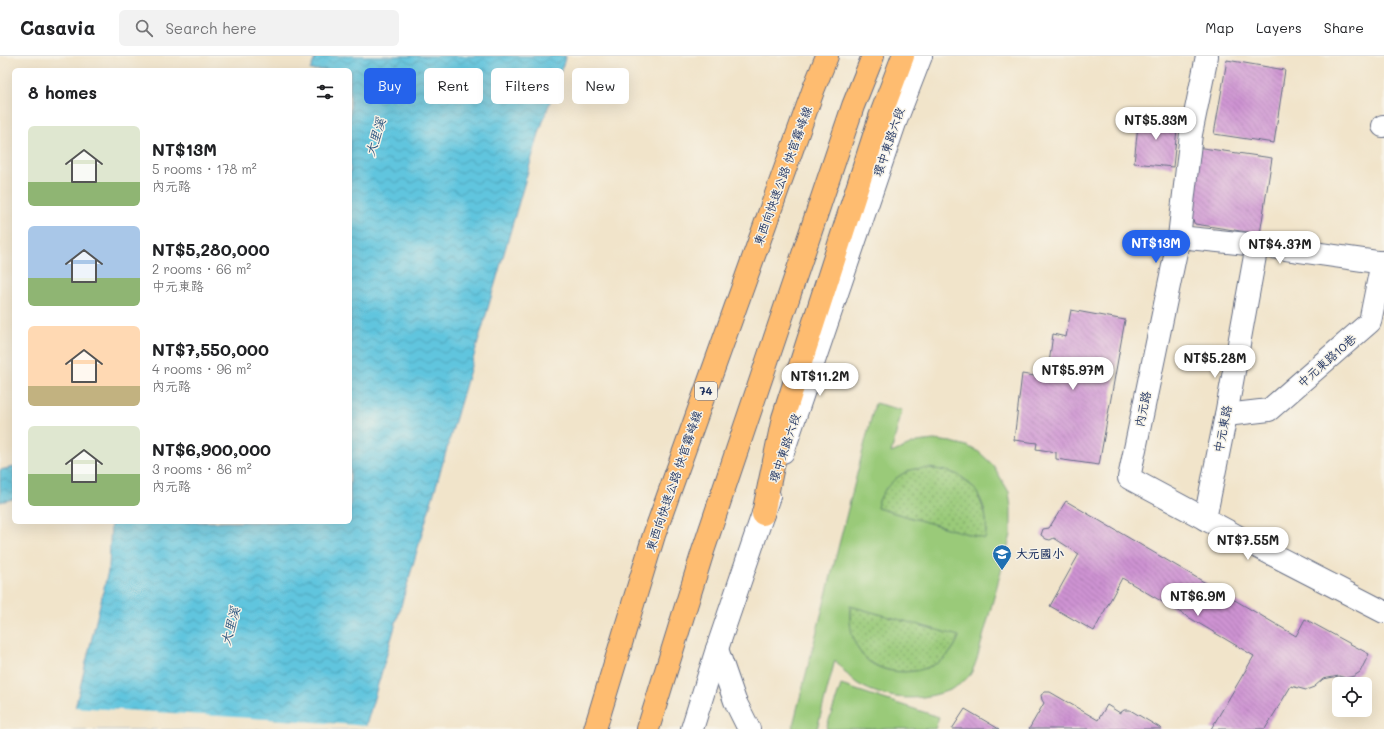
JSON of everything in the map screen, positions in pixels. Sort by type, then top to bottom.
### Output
[{"type":"highway","name":"東西向快速公路 快官霧峰線","points":[[595,729],[654,535],[827,56]]},
{"type":"highway","points":[[648,729],[703,551],[853,106],[873,56]]},
{"type":"highway","points":[[762,514],[783,418],[880,117],[903,56]]},
{"type":"street","points":[[637,729],[840,112],[861,56]]},
{"type":"street","name":"環中東路六段","points":[[692,729],[762,514],[895,123],[921,56]]},
{"type":"street","name":"內元路","points":[[1207,56],[1191,134],[1179,237],[1129,478],[1384,612]]},
{"type":"street","points":[[1179,237],[1257,245],[1383,263]]},
{"type":"street","name":"中元東路","points":[[1205,519],[1226,415],[1257,245]]},
{"type":"street","name":"中元東路10巷","points":[[1226,415],[1269,410],[1370,322],[1383,263]]},
{"type":"street","points":[[717,649],[735,701],[749,729]]},
{"type":"green space","points":[[875,403],[902,410],[891,453],[917,442],[934,440],[967,446],[979,452],[993,465],[1009,492],[1011,507],[1011,535],[977,659],[970,675],[956,686],[936,695],[913,698],[890,696],[868,689],[852,679],[835,660],[817,729],[792,729]],"holes":[[[930,468],[957,474],[967,481],[973,488],[978,495],[985,512],[985,539],[877,508],[885,490],[895,479],[907,471]],[[850,606],[959,636],[959,637],[954,648],[946,657],[927,668],[904,672],[881,668],[871,663],[859,651],[853,639]]]},
{"type":"green space","points":[[930,468],[959,475],[976,490],[985,513],[987,525],[985,539],[877,508],[885,490],[895,479],[907,471]]},
{"type":"green space","points":[[850,606],[960,636],[946,657],[938,663],[910,672],[890,670],[868,661],[857,648],[851,633]]},
{"type":"green space","points":[[841,685],[939,717],[935,729],[826,729]]},
{"type":"water","name":"大里溪","points":[[316,56],[566,56],[562,68],[491,68],[491,104],[549,104],[540,130],[365,729],[70,729],[109,567],[111,524],[352,524],[352,68],[311,68]]},
{"type":"water","points":[[12,467],[12,499],[0,502],[0,470]]},
{"type":"pier","points":[[73,707],[368,726],[367,729],[68,729]]},
{"type":"building","points":[[1227,60],[1285,70],[1274,143],[1214,134]]},
{"type":"building","points":[[1139,115],[1178,120],[1173,167],[1134,163]]},
{"type":"building","points":[[1196,147],[1272,158],[1260,234],[1195,224],[1187,211]]},
{"type":"building","points":[[1071,310],[1125,320],[1099,465],[1056,459],[1056,452],[1036,449],[1037,443],[1014,440],[1022,374],[1047,378],[1053,334],[1066,337]]},
{"type":"building","points":[[1066,501],[1296,636],[1305,619],[1369,654],[1360,672],[1354,676],[1339,676],[1323,679],[1314,687],[1306,690],[1291,686],[1265,729],[1211,729],[1254,656],[1122,578],[1094,631],[1050,606],[1079,554],[1054,538],[1050,540],[1041,535],[1043,529],[1049,528]]},
{"type":"building","points":[[1045,692],[1050,692],[1098,720],[1107,705],[1120,713],[1124,710],[1130,710],[1162,729],[1029,729],[1044,703],[1041,695]]},
{"type":"building","points":[[965,709],[999,729],[952,729]]},
{"type":"place","name":"大元國小","points":[[1002,571]]}]
